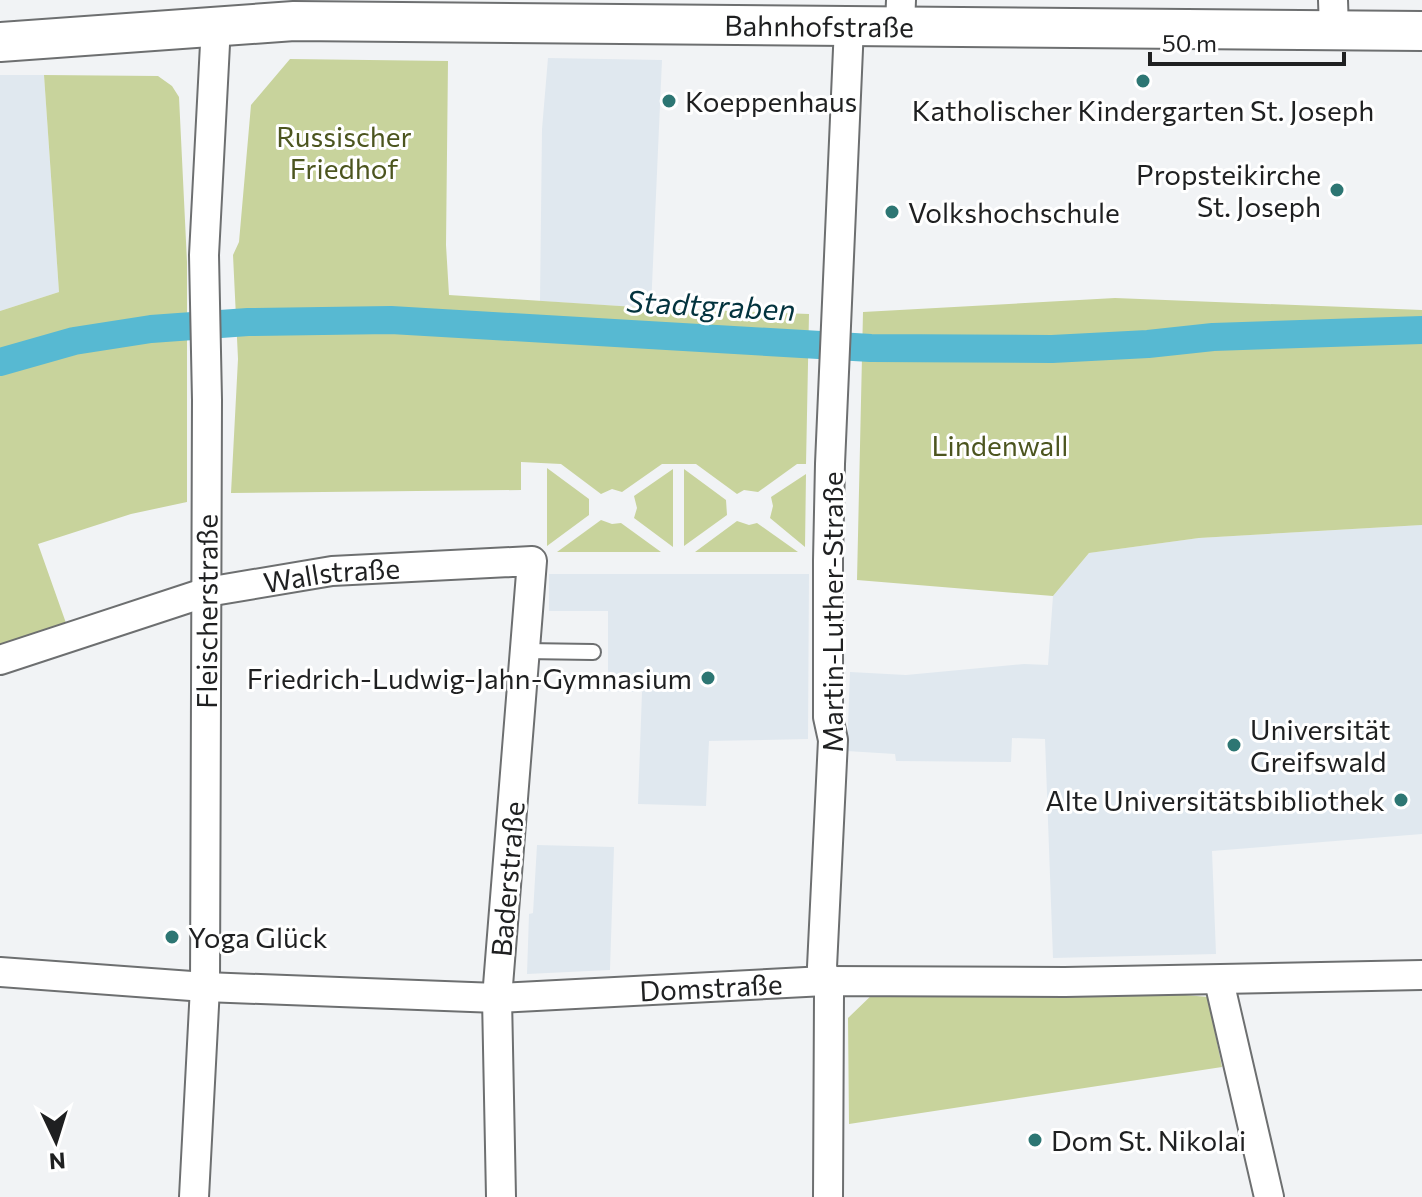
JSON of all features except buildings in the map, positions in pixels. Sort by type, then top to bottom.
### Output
[{"type":"main road","name":"Bahnhofstraße","points":[[0,42],[216,25],[541,11],[849,26],[900,13],[1333,15],[1422,31]]},
{"type":"street","name":"Fleischerstraße","points":[[194,1197],[205,987],[207,381],[204,270],[216,25]]},
{"type":"street","name":"Martin-Luther-Straße","points":[[828,1197],[829,994],[822,967],[833,740],[828,717],[828,560],[849,26]]},
{"type":"street","name":"Wallstraße","points":[[0,660],[207,592],[332,571],[532,561]]},
{"type":"street","name":"Baderstraße","points":[[501,1197],[497,998],[532,561]]},
{"type":"street","name":"Domstraße","points":[[0,972],[205,987],[497,998],[825,981],[921,984],[1422,975]]},
{"type":"street","points":[[1219,981],[1269,1197]]},
{"type":"lane","points":[[525,651],[593,652]]},
{"type":"shaded area","points":[[548,58],[662,60],[651,308],[540,301],[542,129]]},
{"type":"shaded area","points":[[0,75],[44,75],[59,292],[0,311]]},
{"type":"shaded area","name":"Universität Greifswald","points":[[1422,525],[1422,834],[1212,851],[1216,954],[1053,958],[1045,739],[1012,738],[1011,762],[896,761],[895,754],[847,751],[850,672],[906,675],[1024,664],[1048,665],[1053,596],[1089,553],[1199,538]]},
{"type":"shaded area","name":"Friedrich-Ludwig-Jahn-Gymnasium","points":[[549,574],[809,574],[808,739],[709,741],[706,806],[638,804],[642,692],[608,691],[608,611],[549,611]]},
{"type":"shaded area","points":[[537,845],[614,847],[610,970],[527,974],[529,914],[533,913]]},
{"type":"green space","name":"Russischer Friedhof","points":[[290,59],[448,61],[446,245],[449,295],[809,314],[806,464],[797,464],[758,492],[744,490],[737,494],[696,464],[662,464],[622,492],[612,489],[601,494],[561,464],[521,462],[521,490],[231,493],[238,359],[233,255],[239,242],[251,105]]},
{"type":"green space","points":[[44,75],[158,76],[172,86],[179,97],[187,262],[187,502],[131,514],[38,544],[66,623],[0,647],[0,311],[59,292]]},
{"type":"green space","name":"Lindenwall","points":[[1115,298],[1422,310],[1422,525],[1199,538],[1089,553],[1053,596],[857,580],[863,312]]},
{"type":"green space","points":[[547,468],[589,499],[589,515],[547,546]]},
{"type":"green space","points":[[673,469],[673,547],[634,518],[637,508],[634,496]]},
{"type":"green space","points":[[684,469],[726,500],[727,515],[684,546]]},
{"type":"green space","points":[[806,474],[805,547],[770,518],[773,506],[771,497]]},
{"type":"green space","points":[[601,520],[621,523],[661,552],[557,552]]},
{"type":"green space","points":[[737,521],[749,525],[757,523],[798,552],[695,552]]},
{"type":"green space","points":[[1128,990],[1208,997],[1222,1067],[849,1124],[848,1018],[876,991]]},
{"type":"waterway","name":"Stadtgraben","points":[[0,362],[74,341],[151,329],[248,322],[391,320],[871,348],[1052,349],[1213,337],[1422,330]]},
{"type":"place","name":"Katholischer Kindergarten St. Joseph","points":[[1143,81]]},
{"type":"place","name":"Koeppenhaus","points":[[669,101]]},
{"type":"place","name":"Propsteikirche St. Joseph","points":[[1337,190]]},
{"type":"place","name":"Volkshochschule","points":[[892,212]]},
{"type":"place","name":"Friedrich-Ludwig-Jahn-Gymnasium","points":[[708,678]]},
{"type":"place","name":"Universität Greifswald","points":[[1234,745]]},
{"type":"place","name":"Alte Universitätsbibliothek","points":[[1401,800]]},
{"type":"place","name":"Yoga Glück","points":[[172,937]]},
{"type":"place","name":"Dom St. Nikolai","points":[[1035,1140]]}]
